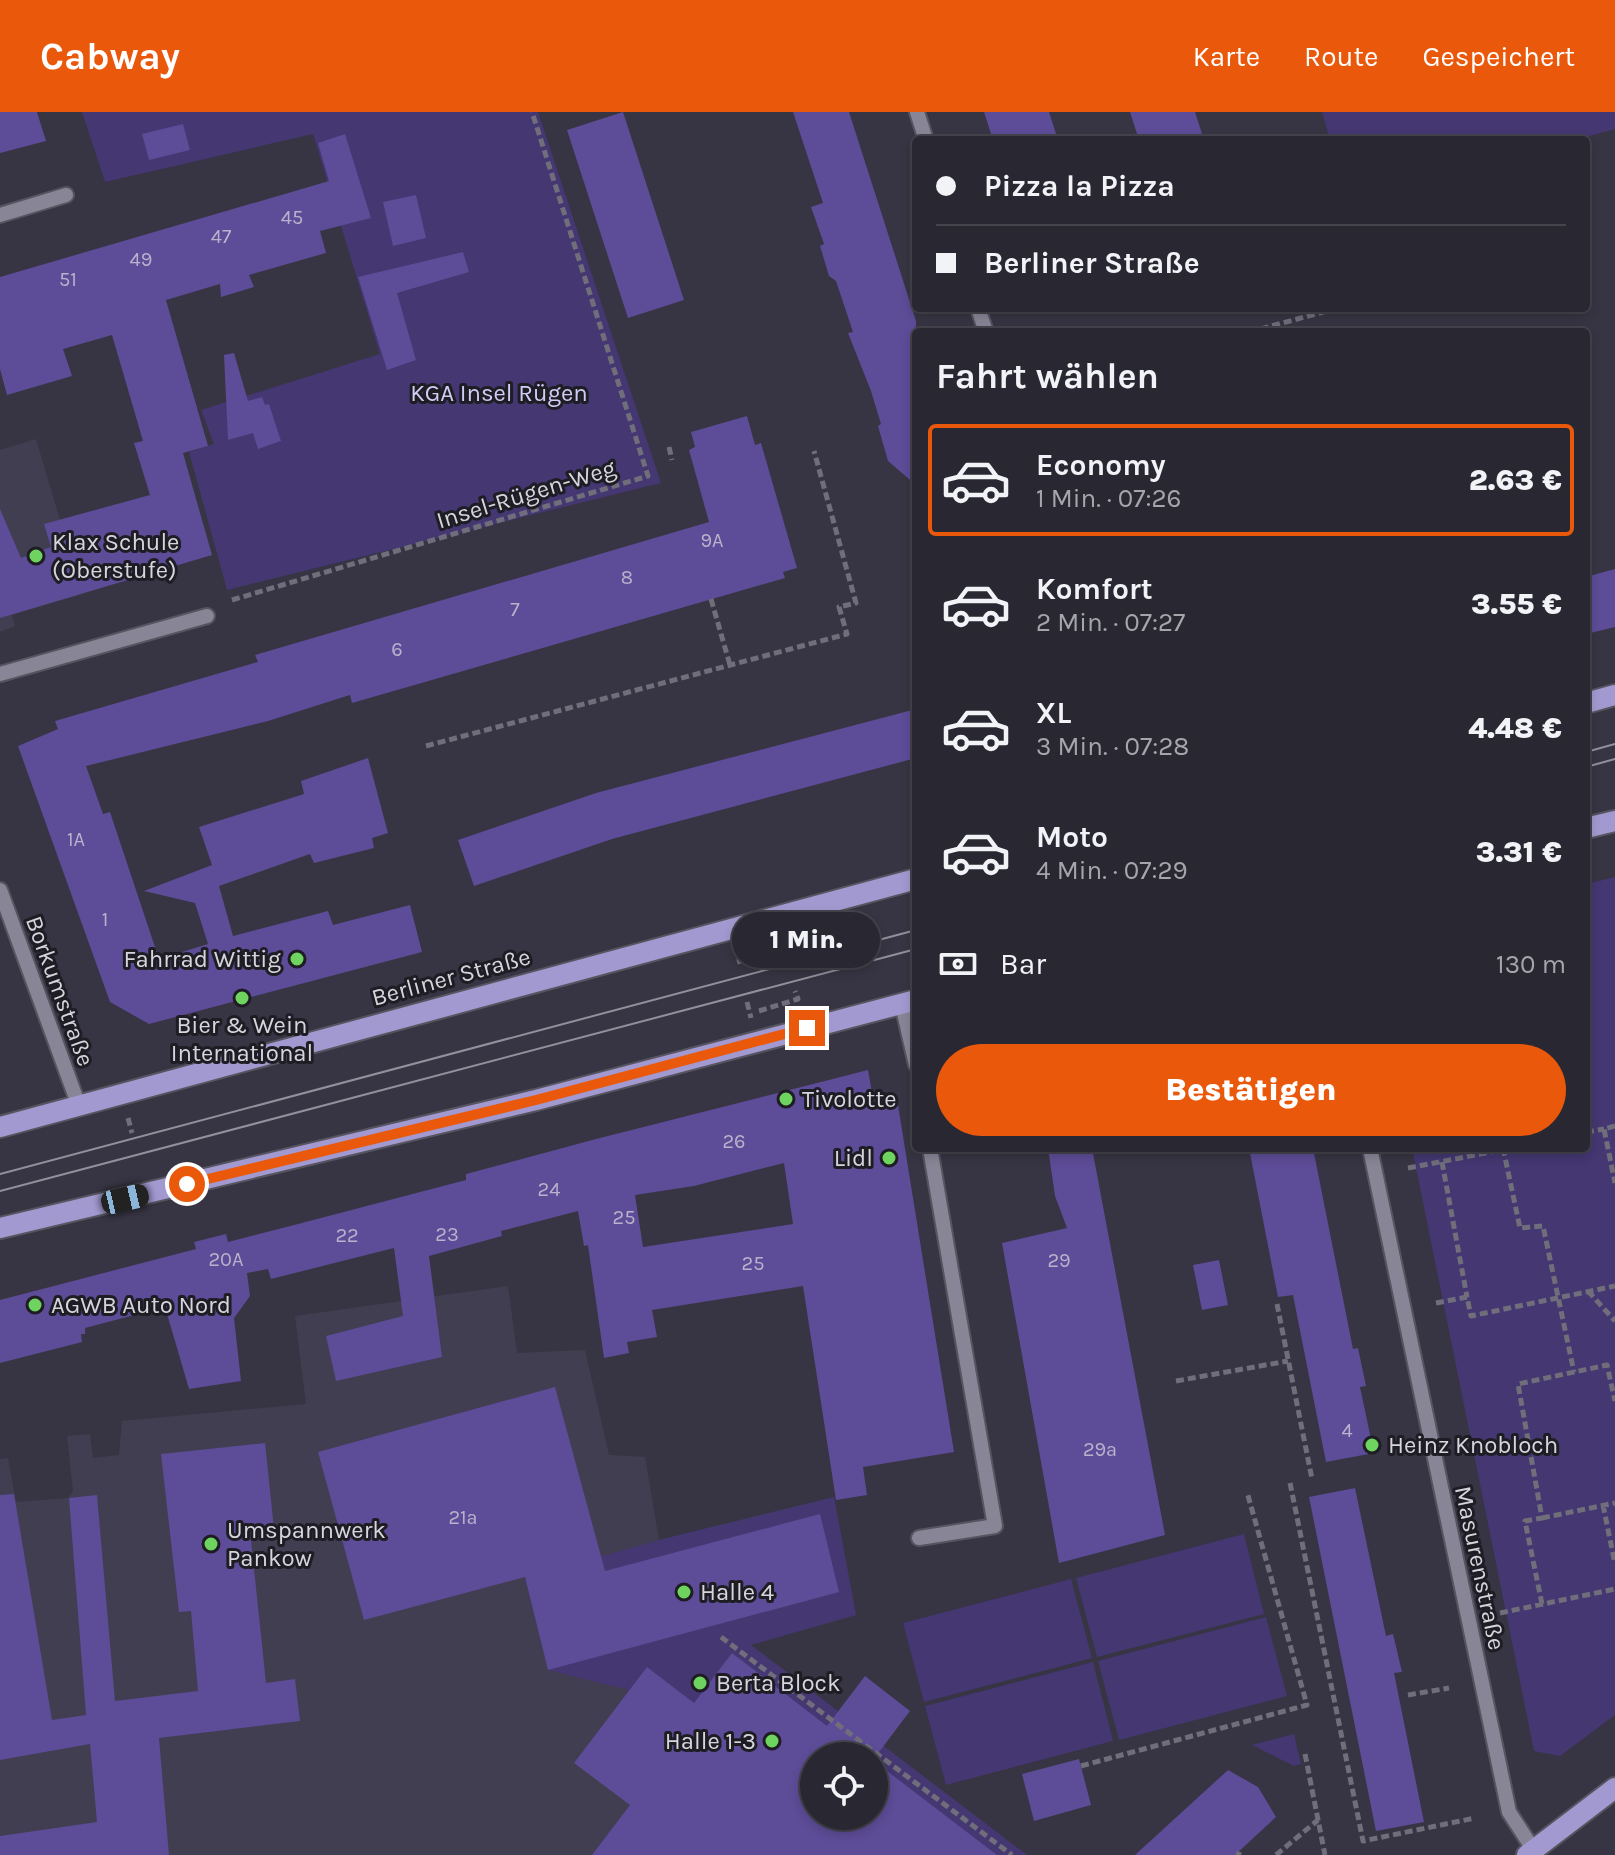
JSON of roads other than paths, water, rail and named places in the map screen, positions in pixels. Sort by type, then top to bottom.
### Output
[{"type":"main road","points":[[1590,702],[1615,695]]},
{"type":"main road","points":[[1590,827],[1615,821]]},
{"type":"main road","name":"Berliner Straße","points":[[0,1127],[912,880]]},
{"type":"main road","points":[[0,1228],[536,1100],[909,1002]]},
{"type":"main road","points":[[1530,1852],[1615,1788]]},
{"type":"street","points":[[917,112],[925,136]]},
{"type":"street","points":[[0,215],[66,195]]},
{"type":"street","points":[[0,674],[207,616]]},
{"type":"street","name":"Borkumstraße","points":[[0,890],[79,1106]]},
{"type":"street","points":[[909,1002],[912,1029]]},
{"type":"street","points":[[919,1538],[995,1526],[931,1152]]},
{"type":"street","name":"Masurenstraße","points":[[1371,1152],[1509,1812],[1530,1852]]},
{"type":"tram line","points":[[1590,751],[1615,744]]},
{"type":"tram line","points":[[1590,766],[1615,759]]},
{"type":"tram line","points":[[0,1174],[912,931]]},
{"type":"tram line","points":[[0,1191],[912,950]]},
{"type":"place","name":"Klax Schule (Oberstufe)","points":[[36,556]]},
{"type":"place","name":"Fahrrad Wittig","points":[[297,959]]},
{"type":"place","name":"Bier & Wein International","points":[[242,998]]},
{"type":"place","name":"Tivolotte","points":[[786,1099]]},
{"type":"place","name":"Lidl","points":[[889,1158]]},
{"type":"place","name":"AGWB Auto Nord","points":[[35,1305]]},
{"type":"place","name":"Heinz Knobloch","points":[[1372,1445]]},
{"type":"place","name":"Umspannwerk Pankow","points":[[211,1544]]},
{"type":"place","name":"Halle 4","points":[[684,1592]]},
{"type":"place","name":"Berta Block","points":[[700,1683]]},
{"type":"place","name":"Halle 1-3","points":[[772,1741]]},
{"type":"park label","name":"KGA Insel Rügen","points":[[499,393]]}]
